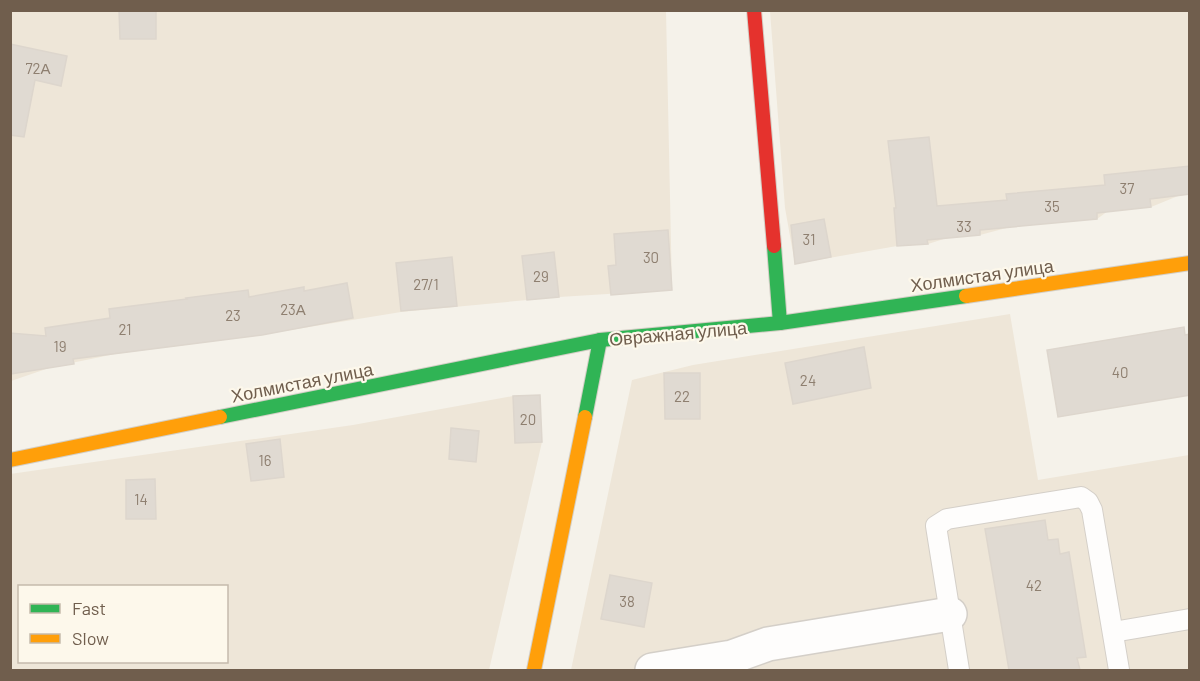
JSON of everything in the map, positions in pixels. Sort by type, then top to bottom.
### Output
[{"type":"street","points":[[754,10],[780,323]]},
{"type":"street","name":"Холмистая улица","points":[[780,323],[1190,263]]},
{"type":"street","name":"Овражная улица","points":[[534,670],[600,340],[780,323]]},
{"type":"street","name":"Холмистая улица","points":[[10,460],[600,340]]},
{"type":"street","points":[[652,670],[732,657],[768,644],[950,614]]},
{"type":"lane","points":[[959,670],[936,526],[941,522],[1081,497],[1088,502],[1092,510],[1119,670]]},
{"type":"lane","points":[[1113,632],[1190,619]]},
{"type":"shaded area","points":[[11,11],[666,11],[672,290],[559,297],[401,312],[254,336],[115,354],[52,367],[11,381]]},
{"type":"shaded area","points":[[770,11],[1189,11],[1189,194],[1151,207],[1108,211],[1097,219],[1010,227],[980,235],[950,237],[928,244],[897,246],[795,264],[785,208]]},
{"type":"shaded area","points":[[1010,314],[1038,480],[1189,455],[1189,670],[571,670],[632,380],[693,365]]},
{"type":"shaded area","points":[[540,395],[542,442],[489,670],[11,670],[10,474],[353,425],[513,396]]},
{"type":"building","points":[[119,10],[156,10],[156,39],[120,39]]},
{"type":"building","points":[[10,44],[67,56],[61,86],[35,80],[24,137],[10,135]]},
{"type":"building","points":[[929,137],[937,206],[1007,200],[1006,194],[1105,185],[1104,175],[1190,166],[1190,194],[1150,199],[1151,207],[1097,213],[1097,219],[980,230],[980,235],[927,240],[928,244],[897,246],[894,208],[896,208],[888,141]]},
{"type":"building","points":[[824,219],[831,257],[795,264],[791,225]]},
{"type":"building","points":[[668,230],[672,290],[611,295],[608,266],[616,265],[614,234]]},
{"type":"building","points":[[554,252],[559,297],[527,300],[522,256]]},
{"type":"building","points":[[452,257],[457,306],[401,311],[396,263]]},
{"type":"building","points":[[347,283],[353,318],[262,335],[73,359],[74,364],[10,374],[10,333],[46,336],[45,328],[110,318],[109,309],[248,290],[249,297],[304,287],[304,291]]},
{"type":"building","points":[[1184,327],[1185,335],[1190,334],[1190,395],[1058,417],[1047,350]]},
{"type":"building","points":[[864,347],[871,388],[793,404],[785,363]]},
{"type":"building","points":[[664,373],[700,373],[700,419],[665,419]]},
{"type":"building","points":[[540,395],[542,442],[515,443],[513,396]]},
{"type":"building","points":[[451,428],[479,431],[476,462],[449,459]]},
{"type":"building","points":[[280,439],[284,477],[251,481],[246,444]]},
{"type":"building","points":[[155,479],[156,519],[126,519],[126,480]]},
{"type":"building","points":[[1045,520],[1048,540],[1058,539],[1060,554],[1069,552],[1086,657],[1077,658],[1080,670],[1009,670],[985,529]]},
{"type":"building","points":[[610,575],[652,583],[644,627],[601,619]]},
{"type":"traffic: fast","points":[[774,246],[780,323]]},
{"type":"traffic: fast","points":[[220,417],[600,340],[780,323],[966,296]]},
{"type":"traffic: fast","points":[[585,417],[600,340]]},
{"type":"traffic: slow","points":[[966,296],[1190,263]]},
{"type":"traffic: slow","points":[[10,460],[220,417]]},
{"type":"traffic: slow","points":[[534,670],[585,417]]},
{"type":"traffic: jam","points":[[754,10],[774,246]]}]
